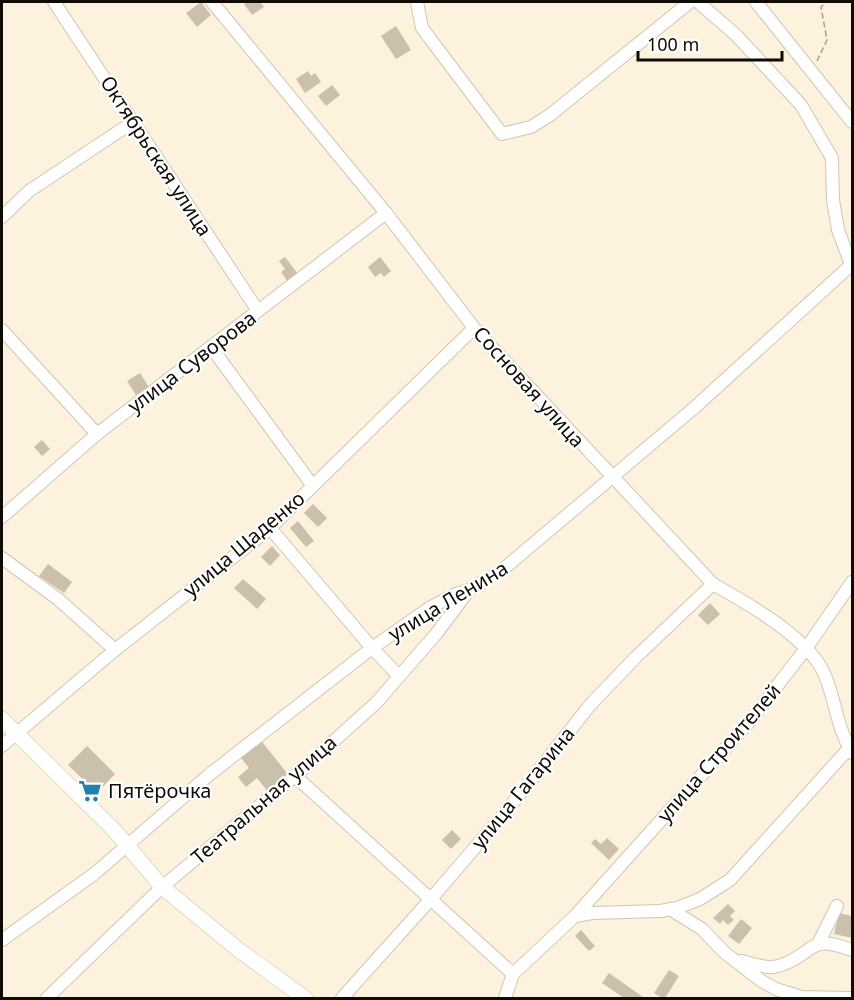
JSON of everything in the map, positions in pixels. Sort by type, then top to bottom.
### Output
[{"type":"main road","points":[[2,719],[128,846],[162,887],[240,951],[305,999]]},
{"type":"street","name":"Октябрьская улица","points":[[54,2],[258,312]]},
{"type":"street","name":"Сосновая улица","points":[[212,2],[386,213],[474,328],[612,478],[713,584],[745,602],[807,647],[826,678],[835,713],[852,749]]},
{"type":"street","points":[[417,2],[422,28],[502,134],[531,127],[550,115],[690,2]]},
{"type":"street","points":[[699,2],[736,35],[801,105],[832,158],[833,200],[838,230],[852,266]]},
{"type":"street","points":[[756,2],[852,122]]},
{"type":"street","points":[[2,217],[30,191],[133,122]]},
{"type":"street","name":"улица Суворова","points":[[2,517],[97,434],[386,213]]},
{"type":"street","name":"улица Ленина","points":[[2,940],[94,874],[210,774],[372,648],[431,607],[469,590],[501,571],[694,408],[852,266]]},
{"type":"street","name":"улица Щаденко","points":[[2,746],[115,650],[270,528],[474,328]]},
{"type":"street","points":[[2,330],[97,434]]},
{"type":"street","points":[[211,347],[313,486]]},
{"type":"street","points":[[270,528],[372,648],[399,676]]},
{"type":"street","points":[[2,558],[58,599],[115,650]]},
{"type":"street","name":"улица Строителей","points":[[505,999],[513,974],[575,916],[750,721],[807,647],[852,582]]},
{"type":"street","name":"улица Гагарина","points":[[342,999],[508,809],[590,705],[636,657],[713,584]]},
{"type":"street","name":"Театральная улица","points":[[47,999],[162,887],[295,776],[377,702],[436,634],[469,590]]},
{"type":"street","points":[[575,916],[670,909],[700,899],[730,880],[852,749]]},
{"type":"street","points":[[295,776],[513,974]]},
{"type":"street","points":[[732,958],[763,967],[775,968],[788,964],[818,944],[837,906]]},
{"type":"street","points":[[670,909],[702,929],[732,958],[760,980],[776,989],[801,997],[852,998]]},
{"type":"street","points":[[818,944],[830,944],[852,950]]},
{"type":"path","points":[[812,73],[827,40],[821,7],[827,2]]},
{"type":"building","points":[[201,2],[211,15],[197,27],[186,13]]},
{"type":"building","points":[[260,2],[264,7],[252,15],[244,4]]},
{"type":"building","points":[[396,26],[411,50],[396,59],[381,36]]},
{"type":"building","points":[[308,71],[311,76],[315,73],[321,82],[305,93],[296,79]]},
{"type":"building","points":[[332,85],[340,95],[326,106],[318,96]]},
{"type":"building","points":[[285,257],[301,278],[290,285],[281,272],[285,269],[279,261]]},
{"type":"building","points":[[380,257],[391,271],[384,277],[381,273],[375,277],[368,267]]},
{"type":"building","points":[[140,373],[149,387],[136,395],[127,381]]},
{"type":"building","points":[[42,440],[50,449],[42,456],[34,447]]},
{"type":"building","points":[[313,504],[327,518],[318,527],[304,513]]},
{"type":"building","points":[[298,521],[314,541],[306,547],[290,528]]},
{"type":"building","points":[[272,546],[280,555],[270,566],[261,557]]},
{"type":"building","points":[[48,564],[72,582],[64,593],[39,576]]},
{"type":"building","points":[[243,579],[266,599],[257,609],[234,588]]},
{"type":"building","points":[[710,603],[720,614],[708,625],[698,615]]},
{"type":"building","points":[[259,738],[290,777],[269,793],[257,778],[246,787],[238,777],[249,768],[238,754]]},
{"type":"building","points":[[87,746],[115,774],[97,793],[68,765]]},
{"type":"building","points":[[452,830],[461,839],[451,849],[442,840]]},
{"type":"building","points":[[607,838],[619,849],[609,860],[591,843],[595,839],[601,844]]},
{"type":"building","points":[[728,904],[735,911],[730,916],[734,920],[728,925],[723,920],[720,924],[713,918]]},
{"type":"building","points":[[839,913],[852,916],[852,938],[834,934]]},
{"type":"building","points":[[741,919],[752,928],[739,944],[728,936]]},
{"type":"building","points":[[581,930],[595,946],[589,951],[575,936]]},
{"type":"building","points":[[669,970],[679,976],[665,998],[662,998],[654,993]]},
{"type":"building","points":[[609,973],[643,997],[624,998],[602,983]]},
{"type":"place","name":"Пятёрочка","points":[[90,791]]}]
